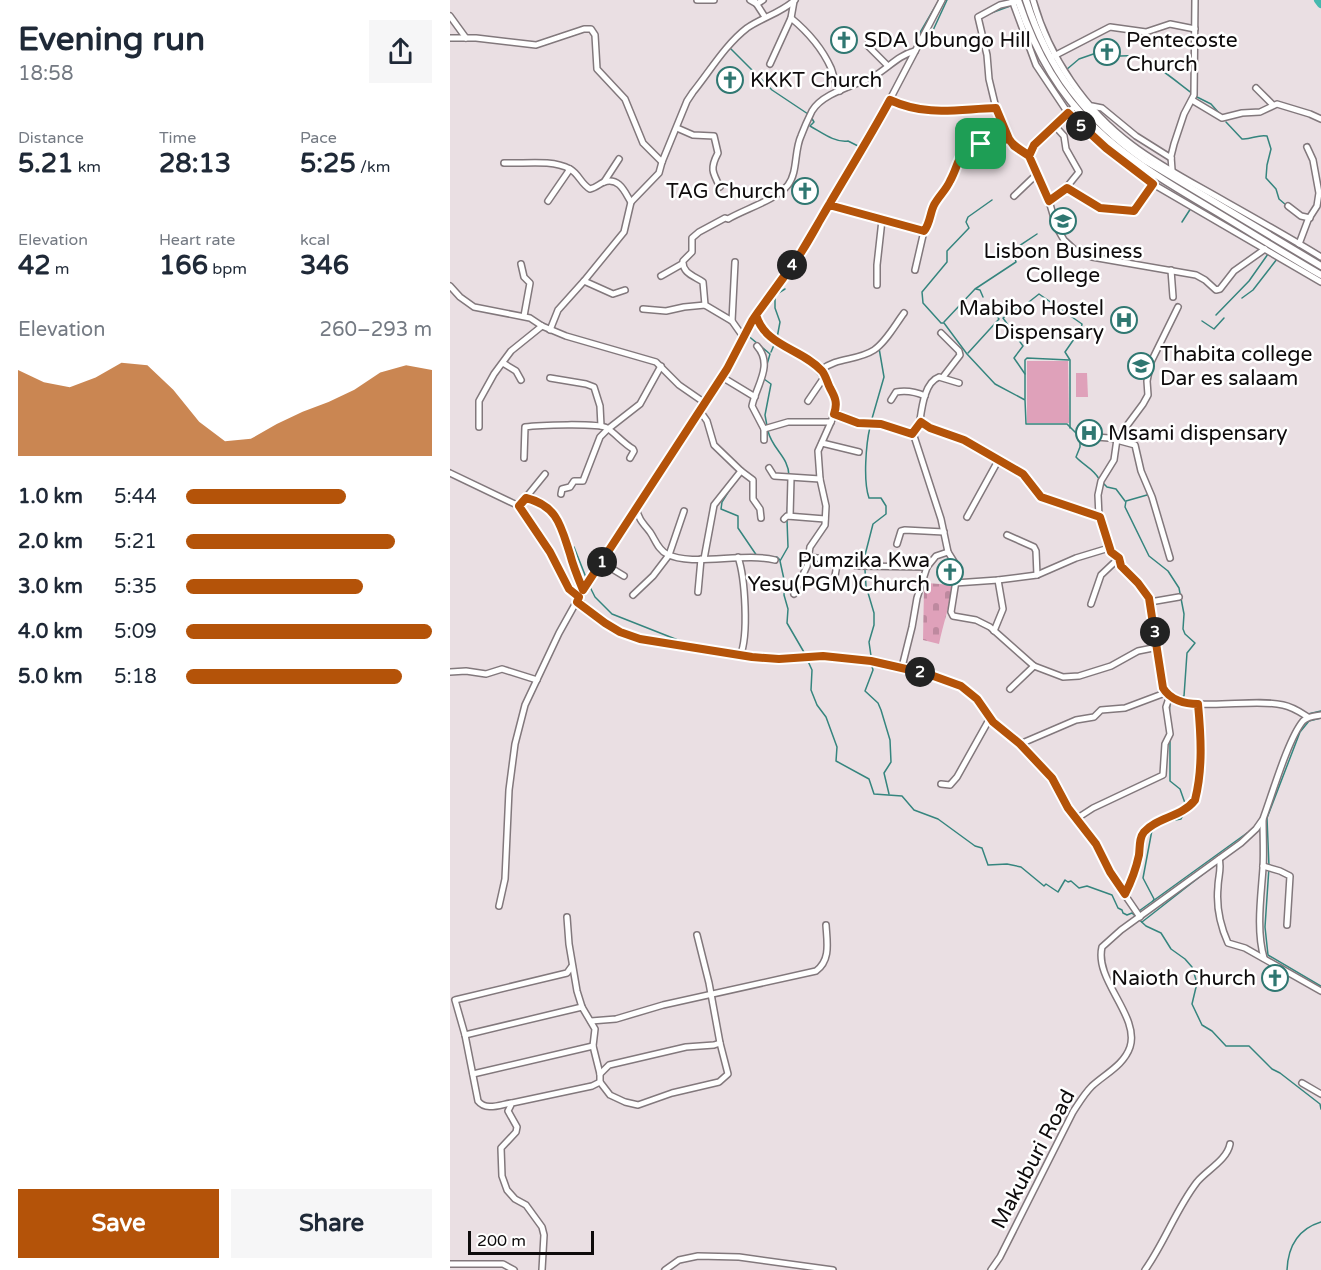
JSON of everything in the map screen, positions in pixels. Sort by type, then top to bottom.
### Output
[{"type":"main road","points":[[1026,0],[1039,35],[1053,56],[1069,88],[1088,107],[1100,125],[1122,145],[1321,266]]},
{"type":"main road","points":[[1015,1],[1038,51],[1061,90],[1102,136],[1153,175],[1321,275]]},
{"type":"street","points":[[697,0],[714,0]]},
{"type":"street","points":[[550,330],[558,310],[624,232],[632,202],[659,173],[687,101],[736,38],[765,17],[785,9],[795,0]]},
{"type":"street","points":[[770,64],[791,18],[795,0]]},
{"type":"street","points":[[499,906],[505,879],[511,762],[525,705],[567,617],[722,377],[756,315],[800,254],[890,100],[942,0]]},
{"type":"street","points":[[1033,0],[1053,56],[1110,27],[1146,32],[1172,24],[1195,29]]},
{"type":"street","points":[[1195,0],[1194,95],[1181,122],[1171,158],[1170,173],[1321,257]]},
{"type":"street","points":[[756,1],[765,17]]},
{"type":"street","points":[[1265,249],[1234,272],[1219,290],[1213,290],[1207,281],[1196,275],[1113,262],[1076,251],[1058,231],[1049,201],[1029,156],[1014,146],[1009,139],[996,108],[978,16],[1000,5],[1015,1],[1036,65],[1068,113],[1106,148],[1153,184],[1265,249],[1321,282]]},
{"type":"street","points":[[450,16],[466,38]]},
{"type":"street","points":[[791,18],[818,46],[830,66],[840,91]]},
{"type":"street","points":[[450,38],[536,45],[584,29],[591,29],[595,35],[597,69],[625,99],[643,142],[662,162]]},
{"type":"street","points":[[867,45],[888,66]]},
{"type":"street","points":[[661,276],[682,264],[692,252],[692,238],[695,235],[724,218],[728,219],[754,207],[788,185],[792,177],[799,139],[812,111],[820,103],[840,91],[877,75],[905,55],[915,51]]},
{"type":"street","points":[[1256,88],[1273,105]]},
{"type":"street","points":[[890,100],[907,106],[936,111],[996,108]]},
{"type":"street","points":[[1192,100],[1222,118],[1242,112],[1260,112],[1279,104],[1321,119]]},
{"type":"street","points":[[1029,156],[1034,145],[1074,107]]},
{"type":"street","points":[[1088,107],[1102,108],[1136,136],[1171,158]]},
{"type":"street","points":[[1049,201],[1066,188],[1079,172],[1066,149],[1064,136],[1055,126]]},
{"type":"street","points":[[677,128],[693,135],[714,136],[718,153],[712,162],[712,170],[720,187]]},
{"type":"street","points":[[915,270],[924,231],[928,227],[934,206],[950,183],[962,153],[973,145],[1009,139]]},
{"type":"street","points":[[1299,244],[1317,206],[1319,194],[1313,160],[1307,147]]},
{"type":"street","points":[[504,163],[555,164],[570,169],[586,188],[593,189],[604,182],[619,159]]},
{"type":"street","points":[[548,201],[570,169]]},
{"type":"street","points":[[1014,196],[1037,174]]},
{"type":"street","points":[[1066,188],[1100,208],[1134,211],[1153,184],[1153,175]]},
{"type":"street","points":[[604,182],[621,185],[632,202]]},
{"type":"street","points":[[829,205],[924,231]]},
{"type":"street","points":[[1288,206],[1301,216],[1310,218]]},
{"type":"street","points":[[877,285],[882,220]]},
{"type":"street","points":[[732,321],[735,262]]},
{"type":"street","points":[[521,264],[524,277],[530,283],[524,316]]},
{"type":"street","points":[[682,264],[690,275],[703,282],[705,305]]},
{"type":"street","points":[[1171,270],[1173,297]]},
{"type":"street","points":[[584,281],[613,294],[625,290]]},
{"type":"street","points":[[450,286],[459,297],[474,307],[524,316],[550,330],[652,361],[661,366],[679,385],[705,402]]},
{"type":"street","points":[[643,309],[666,311],[705,305],[732,321],[744,338]]},
{"type":"street","points":[[1178,307],[1151,362],[1147,381],[1148,395],[1117,439],[1112,466],[1099,486],[1100,517],[1109,548],[1119,558],[1121,566],[1138,583],[1150,602],[1161,680],[1165,693],[1188,704],[1271,703],[1289,706],[1308,717],[1321,715]]},
{"type":"street","points":[[808,401],[823,373],[839,360],[874,350],[904,313]]},
{"type":"street","points":[[756,315],[769,337],[796,352],[823,373],[836,402],[831,423],[818,451],[820,479],[825,496],[825,519],[822,530],[810,547],[809,557],[794,594]]},
{"type":"street","points":[[479,427],[478,407],[481,396],[511,351],[542,326]]},
{"type":"street","points":[[941,333],[959,351],[960,355],[943,378]]},
{"type":"street","points":[[757,346],[763,355],[763,373],[752,404],[764,429],[764,440]]},
{"type":"street","points":[[502,363],[516,371],[521,380]]},
{"type":"street","points":[[561,494],[562,489],[570,487],[574,481],[583,481],[595,446],[608,429],[640,404],[661,366]]},
{"type":"street","points":[[722,377],[755,397]]},
{"type":"street","points":[[550,378],[594,387],[600,405],[601,426]]},
{"type":"street","points":[[912,434],[921,422],[921,412],[926,396],[935,379],[943,378],[959,383]]},
{"type":"street","points":[[891,400],[896,392],[903,391],[926,396]]},
{"type":"street","points":[[700,411],[707,421],[714,445],[753,480],[753,499],[760,509],[761,518]]},
{"type":"street","points":[[834,414],[858,423],[881,424],[912,434],[918,444],[948,552],[958,568],[959,576],[955,582],[952,615],[976,620],[994,630],[1034,666],[1063,677],[1074,677],[1116,664],[1138,651],[1158,647]]},
{"type":"street","points":[[764,429],[788,422],[831,423]]},
{"type":"street","points":[[921,422],[930,428],[964,440],[1023,474],[1041,497],[1100,517]]},
{"type":"street","points":[[524,458],[525,427],[601,426],[634,450],[630,458]]},
{"type":"street","points":[[1083,436],[1117,439],[1132,443],[1137,448],[1141,471],[1152,497],[1170,558]]},
{"type":"street","points":[[822,443],[859,452]]},
{"type":"street","points":[[967,517],[999,459]]},
{"type":"street","points":[[769,468],[774,476],[820,479]]},
{"type":"street","points":[[698,592],[702,559],[714,505],[741,471]]},
{"type":"street","points":[[450,473],[519,506],[550,552],[569,589],[578,600],[605,623],[620,632],[640,639],[740,656],[779,659],[832,656],[902,667],[961,686],[977,699],[990,718],[1020,744],[1052,778],[1076,819],[1096,844],[1110,872],[1140,916]]},
{"type":"street","points":[[519,506],[545,474]]},
{"type":"street","points":[[790,516],[791,478]]},
{"type":"street","points":[[526,498],[548,507],[559,521],[583,590]]},
{"type":"street","points":[[636,508],[643,525],[659,548],[669,555],[702,559],[738,557],[775,560]]},
{"type":"street","points":[[633,595],[649,580],[669,555],[684,511]]},
{"type":"street","points":[[784,519],[790,516],[825,519]]},
{"type":"street","points":[[897,544],[901,531],[944,532]]},
{"type":"street","points":[[1007,536],[1034,547],[1037,575]]},
{"type":"street","points":[[955,582],[1037,575],[1076,558],[1109,548]]},
{"type":"street","points":[[902,667],[917,598],[927,567],[936,556],[948,552]]},
{"type":"street","points":[[738,557],[742,572],[746,629],[740,656]]},
{"type":"street","points":[[809,557],[838,560],[858,566],[927,567]]},
{"type":"street","points":[[1091,604],[1101,575],[1119,558]]},
{"type":"street","points":[[833,586],[838,560]]},
{"type":"street","points":[[601,562],[624,576]]},
{"type":"street","points":[[994,630],[1003,609],[998,580]]},
{"type":"street","points":[[1150,602],[1179,597]]},
{"type":"street","points":[[1010,689],[1034,666]]},
{"type":"street","points":[[450,672],[466,671],[486,674],[502,669],[537,680]]},
{"type":"street","points":[[1020,744],[1076,720],[1094,717],[1101,710],[1125,708],[1165,693]]},
{"type":"street","points":[[1076,819],[1093,808],[1163,775],[1165,744],[1170,734],[1166,707],[1172,697]]},
{"type":"street","points":[[1125,894],[1134,872],[1144,832],[1152,825],[1180,812],[1195,800],[1200,766],[1198,704]]},
{"type":"street","name":"Makuburi Road","points":[[991,1270],[1000,1257],[1085,1094],[1123,1060],[1130,1048],[1132,1032],[1106,975],[1101,951],[1107,941],[1256,829],[1263,819],[1293,740],[1302,722],[1308,717]]},
{"type":"street","points":[[941,784],[950,785],[957,777],[990,718]]},
{"type":"street","points":[[1263,819],[1260,898],[1261,946],[1264,958]]},
{"type":"street","points":[[1219,859],[1221,865],[1218,888],[1219,918],[1229,944],[1245,948],[1321,991]]},
{"type":"street","points":[[1263,866],[1290,876],[1287,925]]},
{"type":"street","points":[[567,918],[577,991],[582,1007],[596,1033],[593,1046],[600,1082],[610,1095],[638,1105],[672,1093],[719,1082],[728,1074],[697,935]]},
{"type":"street","points":[[591,1021],[616,1018],[816,971],[826,958],[826,925]]},
{"type":"street","points":[[573,965],[567,973],[455,1000],[465,1035],[478,1101],[483,1106],[512,1103],[591,1086],[600,1082]]},
{"type":"street","points":[[465,1035],[582,1007]]},
{"type":"street","points":[[600,1074],[609,1065],[686,1047],[720,1043]]},
{"type":"street","points":[[473,1074],[593,1046]]},
{"type":"street","points":[[1302,1083],[1321,1094]]},
{"type":"street","points":[[512,1103],[508,1111],[517,1127],[516,1132],[501,1148],[502,1176],[507,1190],[515,1199],[526,1205],[542,1227],[544,1236],[542,1270]]},
{"type":"street","points":[[1145,1270],[1189,1193],[1226,1154],[1230,1144]]},
{"type":"street","points":[[665,1270],[679,1260],[698,1256],[739,1257],[832,1270]]},
{"type":"street","points":[[450,1264],[503,1264],[514,1270]]},
{"type":"green space","points":[[1027,361],[1068,361],[1069,423],[1027,423]]},
{"type":"green space","points":[[1076,373],[1087,373],[1088,397],[1076,397]]},
{"type":"green space","points":[[927,583],[952,585],[939,644],[923,640],[924,588]]},
{"type":"waterway","points":[[914,43],[939,0]]},
{"type":"waterway","points":[[929,39],[947,0]]},
{"type":"waterway","points":[[1318,0],[1321,4]]},
{"type":"waterway","points":[[991,13],[1013,5]]},
{"type":"waterway","points":[[731,49],[772,90],[808,114]]},
{"type":"waterway","points":[[1066,70],[1079,59],[1102,51],[1108,56],[1132,56],[1156,67],[1193,94]]},
{"type":"waterway","points":[[1197,97],[1211,104],[1219,113]]},
{"type":"waterway","points":[[811,117],[814,122],[810,126],[823,134],[833,139],[848,141],[862,148]]},
{"type":"waterway","points":[[1226,122],[1242,139],[1267,136],[1271,149],[1266,178],[1276,189],[1279,199],[1286,205]]},
{"type":"waterway","points":[[992,200],[968,217],[966,222],[969,228],[947,251],[947,262],[922,292],[923,303],[941,323],[944,323],[967,354],[995,384],[1025,400],[1026,424],[1067,424],[1080,437],[1080,447],[1076,457],[1099,479]]},
{"type":"waterway","points":[[1140,208],[1144,201]]},
{"type":"waterway","points":[[1182,222],[1191,208]]},
{"type":"waterway","points":[[944,322],[975,289],[1016,262],[1013,250],[1037,234]]},
{"type":"waterway","points":[[1216,315],[1249,281],[1268,254]]},
{"type":"waterway","points":[[1242,298],[1253,290],[1277,259]]},
{"type":"waterway","points":[[777,338],[780,322],[775,308],[775,295],[785,289]]},
{"type":"waterway","points":[[976,289],[980,290],[983,297]]},
{"type":"waterway","points":[[1025,399],[1025,374],[1014,358],[1023,346],[1003,318],[1017,308],[1020,309],[1039,294],[1082,324],[1065,352],[1070,360],[1070,428]]},
{"type":"waterway","points":[[968,353],[999,319],[991,308]]},
{"type":"waterway","points":[[1202,321],[1214,329],[1224,318]]},
{"type":"waterway","points":[[746,334],[770,354],[766,368]]},
{"type":"waterway","points":[[771,352],[774,345]]},
{"type":"waterway","points":[[871,422],[884,377],[879,348]]},
{"type":"waterway","points":[[1025,374],[1027,358],[1069,360]]},
{"type":"waterway","points":[[764,379],[771,384],[765,415],[767,426]]},
{"type":"waterway","points":[[864,565],[873,524],[886,514],[886,506],[881,498],[869,498],[867,491],[866,462],[870,427]]},
{"type":"waterway","points":[[768,431],[786,463],[789,476]]},
{"type":"waterway","points":[[1102,482],[1107,487],[1116,489],[1125,501]]},
{"type":"waterway","points":[[732,486],[722,502],[721,509],[738,516],[738,528],[757,556]]},
{"type":"waterway","points":[[1147,495],[1126,501],[1125,507],[1149,556],[1168,571],[1179,588],[1184,614],[1183,629],[1195,643],[1187,653],[1184,696],[1180,698]]},
{"type":"waterway","points":[[787,515],[788,502]]},
{"type":"waterway","points":[[777,656],[805,654],[787,623],[788,609],[780,561],[788,547],[787,520]]},
{"type":"waterway","points":[[574,547],[587,580]]},
{"type":"waterway","points":[[771,557],[777,557],[780,560]]},
{"type":"waterway","points":[[865,570],[866,586],[874,613],[874,625],[869,642],[871,656]]},
{"type":"waterway","points":[[590,587],[595,597],[612,614],[688,644],[740,652]]},
{"type":"waterway","points":[[807,659],[812,670],[811,690],[817,705],[826,717],[837,747],[836,761],[869,779],[874,794],[902,796],[914,810],[938,819],[975,846],[982,848],[988,865],[1007,864],[1021,867],[1044,886],[1046,884],[1058,892],[1065,880],[1071,881],[1079,888],[1087,886],[1112,895],[1123,913],[1127,915],[1132,913],[1146,926],[1161,933],[1171,949],[1192,967],[1197,983],[1192,1004],[1202,1025],[1212,1031],[1226,1046],[1249,1046],[1272,1069],[1320,1104],[1321,1109]]},
{"type":"waterway","points":[[871,663],[873,670],[865,691],[878,703],[890,740],[891,762],[884,773],[889,794]]},
{"type":"waterway","points":[[1169,714],[1170,704]]},
{"type":"waterway","points":[[1308,714],[1321,711]]},
{"type":"waterway","points":[[1321,718],[1309,721],[1300,732],[1267,818],[1269,867],[1265,927],[1268,955],[1321,986]]},
{"type":"waterway","points":[[1170,739],[1170,781],[1180,789],[1186,806]]},
{"type":"waterway","points":[[1153,901],[1143,878],[1152,830],[1164,822],[1181,819],[1185,811]]},
{"type":"waterway","points":[[1244,843],[1261,828]]},
{"type":"waterway","points":[[1139,911],[1247,833]]},
{"type":"waterway","points":[[1225,858],[1241,846]]},
{"type":"waterway","points":[[1142,922],[1216,864]]},
{"type":"waterway","points":[[1287,1270],[1292,1247],[1300,1234],[1321,1222]]},
{"type":"place","name":"SDA Ubungo Hill","points":[[844,40]]},
{"type":"place","name":"Pentecoste Church","points":[[1107,52]]},
{"type":"place","name":"KKKT Church","points":[[730,80]]},
{"type":"place","name":"TAG Church","points":[[805,191]]},
{"type":"place","name":"Lisbon Business College","points":[[1063,221]]},
{"type":"place","name":"Mabibo Hostel Dispensary","points":[[1124,320]]},
{"type":"place","name":"Thabita college Dar es salaam","points":[[1141,366]]},
{"type":"place","name":"Msami dispensary","points":[[1089,433]]},
{"type":"place","name":"Pumzika Kwa Yesu(PGM)Church","points":[[950,572]]},
{"type":"place","name":"Naioth Church","points":[[1275,978]]},
{"type":"route","points":[[981,144],[966,148],[962,153],[950,183],[934,206],[928,227],[924,231],[829,205],[800,254],[756,315],[752,321],[727,369],[583,590],[555,515],[548,507],[531,499],[526,498],[519,506],[550,552],[564,582],[579,597],[577,602],[620,632],[655,642],[752,657],[779,659],[832,656],[871,661],[928,674],[961,686],[981,703],[993,722],[1014,738],[1052,778],[1068,808],[1096,844],[1110,872],[1125,894],[1134,872],[1144,832],[1152,825],[1180,812],[1195,800],[1200,766],[1200,725],[1198,704],[1188,704],[1165,693],[1149,598],[1121,566],[1119,558],[1111,552],[1100,517],[1041,497],[1023,474],[964,440],[930,428],[921,422],[912,434],[881,424],[858,423],[834,414],[837,407],[835,397],[821,370],[806,358],[769,337],[756,315],[772,293],[800,254],[890,100],[917,109],[949,112],[996,108],[1009,139],[1014,146],[1025,152],[1029,156],[1049,201],[1067,188],[1100,208],[1134,211],[1153,184],[1088,133],[1068,113],[1040,138],[1029,156],[1014,146],[1011,143],[1009,139],[981,144]]}]
